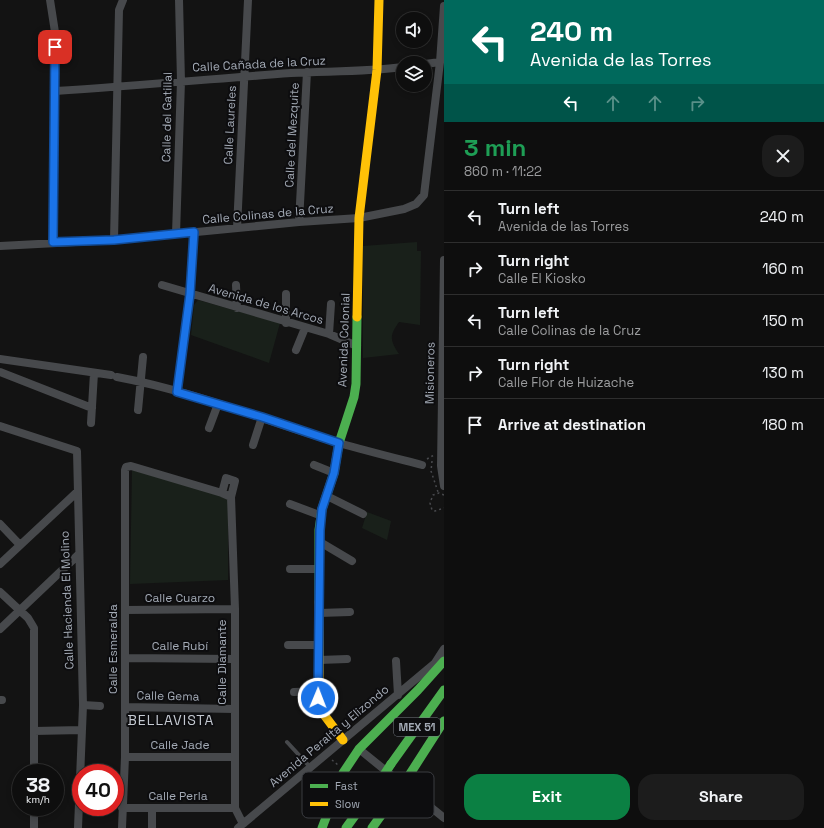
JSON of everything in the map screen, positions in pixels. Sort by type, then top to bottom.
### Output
[{"type":"street","points":[[50,0],[55,32],[53,242]]},
{"type":"street","points":[[114,240],[119,10],[123,0]]},
{"type":"street","name":"Calle del Gatillal","points":[[176,234],[181,81],[179,0]]},
{"type":"street","name":"Calle Laureles","points":[[236,228],[248,0]]},
{"type":"street","name":"Avenida Colonial","points":[[343,740],[319,708],[320,542],[322,516],[334,473],[339,443],[354,397],[358,368],[359,218],[377,70],[379,0]]},
{"type":"street","points":[[432,63],[440,62],[444,6]]},
{"type":"street","name":"Calle Colinas de la Cruz","points":[[0,246],[53,242],[114,240],[299,222],[359,218],[404,210],[416,204],[424,194],[440,62]]},
{"type":"street","name":"Calle Cañada de la Cruz","points":[[55,91],[308,72],[377,70],[396,68]]},
{"type":"street","name":"Calle del Mezquite","points":[[299,222],[308,72]]},
{"type":"street","points":[[177,392],[190,294],[194,232]]},
{"type":"street","name":"Misioneros","points":[[441,490],[444,260]]},
{"type":"street","points":[[236,285],[237,308]]},
{"type":"street","name":"Avenida de los Arcos","points":[[162,286],[329,334],[357,346]]},
{"type":"street","points":[[286,294],[286,322]]},
{"type":"street","points":[[329,334],[331,304]]},
{"type":"street","points":[[296,350],[305,328]]},
{"type":"street","points":[[138,410],[143,357]]},
{"type":"street","points":[[0,359],[141,381],[262,417],[339,443],[422,465]]},
{"type":"street","points":[[0,372],[92,408]]},
{"type":"street","points":[[91,423],[94,373]]},
{"type":"street","points":[[209,428],[218,404]]},
{"type":"street","points":[[253,445],[262,417]]},
{"type":"street","name":"Calle Hacienda El Molino","points":[[0,426],[76,451],[82,705],[78,828]]},
{"type":"street","points":[[314,465],[334,473]]},
{"type":"street","name":"Calle Esmeralda","points":[[124,774],[126,467],[131,466],[222,493]]},
{"type":"street","name":"Calle Diamante","points":[[222,493],[226,478],[235,481],[231,498],[235,610],[234,757],[235,808],[241,826]]},
{"type":"street","points":[[0,564],[76,492]]},
{"type":"street","points":[[222,493],[231,498]]},
{"type":"street","points":[[327,496],[363,514]]},
{"type":"street","points":[[290,504],[322,516]]},
{"type":"street","points":[[0,524],[20,545]]},
{"type":"street","points":[[320,542],[352,561]]},
{"type":"street","points":[[0,629],[78,555]]},
{"type":"street","points":[[290,569],[319,569]]},
{"type":"street","points":[[0,592],[28,618],[34,628],[34,764]]},
{"type":"street","name":"Calle Cuarzo","points":[[125,610],[235,610]]},
{"type":"street","points":[[319,613],[350,612]]},
{"type":"street","points":[[288,645],[319,645]]},
{"type":"street","name":"Avenida Peralta y Elizondo","points":[[305,772],[398,694],[439,664],[444,649]]},
{"type":"street","name":"Calle Rubí","points":[[125,658],[234,659]]},
{"type":"street","points":[[319,660],[348,659]]},
{"type":"street","points":[[396,661],[398,694]]},
{"type":"street","points":[[344,772],[358,749],[439,664]]},
{"type":"street","name":"MEX 51","points":[[386,772],[444,690]]},
{"type":"street","points":[[294,692],[318,691]]},
{"type":"street","points":[[82,705],[100,706]]},
{"type":"street","name":"Calle Gema","points":[[125,707],[234,708]]},
{"type":"street","name":"MEX 51","points":[[411,772],[444,721]]},
{"type":"street","points":[[34,731],[82,730]]},
{"type":"street","points":[[358,749],[387,772]]},
{"type":"street","name":"Calle Jade","points":[[125,757],[234,757]]},
{"type":"street","name":"Avenida Peralta y Elizondo","points":[[241,826],[302,775]]},
{"type":"street","name":"Calle Perla","points":[[124,808],[235,808]]},
{"type":"street","points":[[152,808],[152,828]]},
{"type":"street","points":[[434,810],[444,818]]},
{"type":"street","points":[[34,816],[34,828]]},
{"type":"street","name":"Calle Esmeralda","points":[[122,816],[122,828]]},
{"type":"street","points":[[322,828],[326,818]]},
{"type":"street","name":"MEX 51","points":[[346,828],[353,818]]},
{"type":"street","name":"MEX 51","points":[[372,828],[379,818]]},
{"type":"lane","points":[[287,742],[310,768]]},
{"type":"path","points":[[422,465],[426,460],[432,461],[441,466]]},
{"type":"path","points":[[432,461],[431,471],[444,495]]},
{"type":"path","points":[[441,490],[432,497],[431,507],[435,511],[444,508]]},
{"type":"shaded area","points":[[417,242],[417,251],[421,251],[420,325],[399,322],[392,335],[392,341],[399,354],[363,358],[363,246]]},
{"type":"shaded area","points":[[198,300],[280,323],[269,363],[191,335],[194,305]]},
{"type":"shaded area","points":[[132,470],[217,494],[228,500],[228,580],[130,584]]},
{"type":"shaded area","points":[[367,512],[391,521],[387,540],[362,528]]},
{"type":"traffic: fast","points":[[319,602],[319,530],[322,509],[334,473],[339,443],[354,397],[356,384],[357,317]]},
{"type":"traffic: fast","points":[[344,772],[359,749],[418,690],[444,661]]},
{"type":"traffic: fast","points":[[391,764],[444,690]]},
{"type":"traffic: fast","points":[[411,772],[444,721]]},
{"type":"traffic: fast","points":[[386,772],[391,764]]},
{"type":"traffic: fast","points":[[322,828],[326,818]]},
{"type":"traffic: fast","points":[[346,828],[353,818]]},
{"type":"traffic: fast","points":[[372,828],[379,818]]},
{"type":"traffic: slow","points":[[357,317],[359,218],[377,70],[379,0]]},
{"type":"traffic: slow","points":[[319,602],[319,708],[343,740]]},
{"type":"district","name":"BELLAVISTA","points":[[171,720]]},
{"type":"route","points":[[55,47],[53,242],[114,240],[194,232],[190,294],[177,392],[262,417],[339,443],[334,473],[322,509],[320,530],[318,698]]}]
